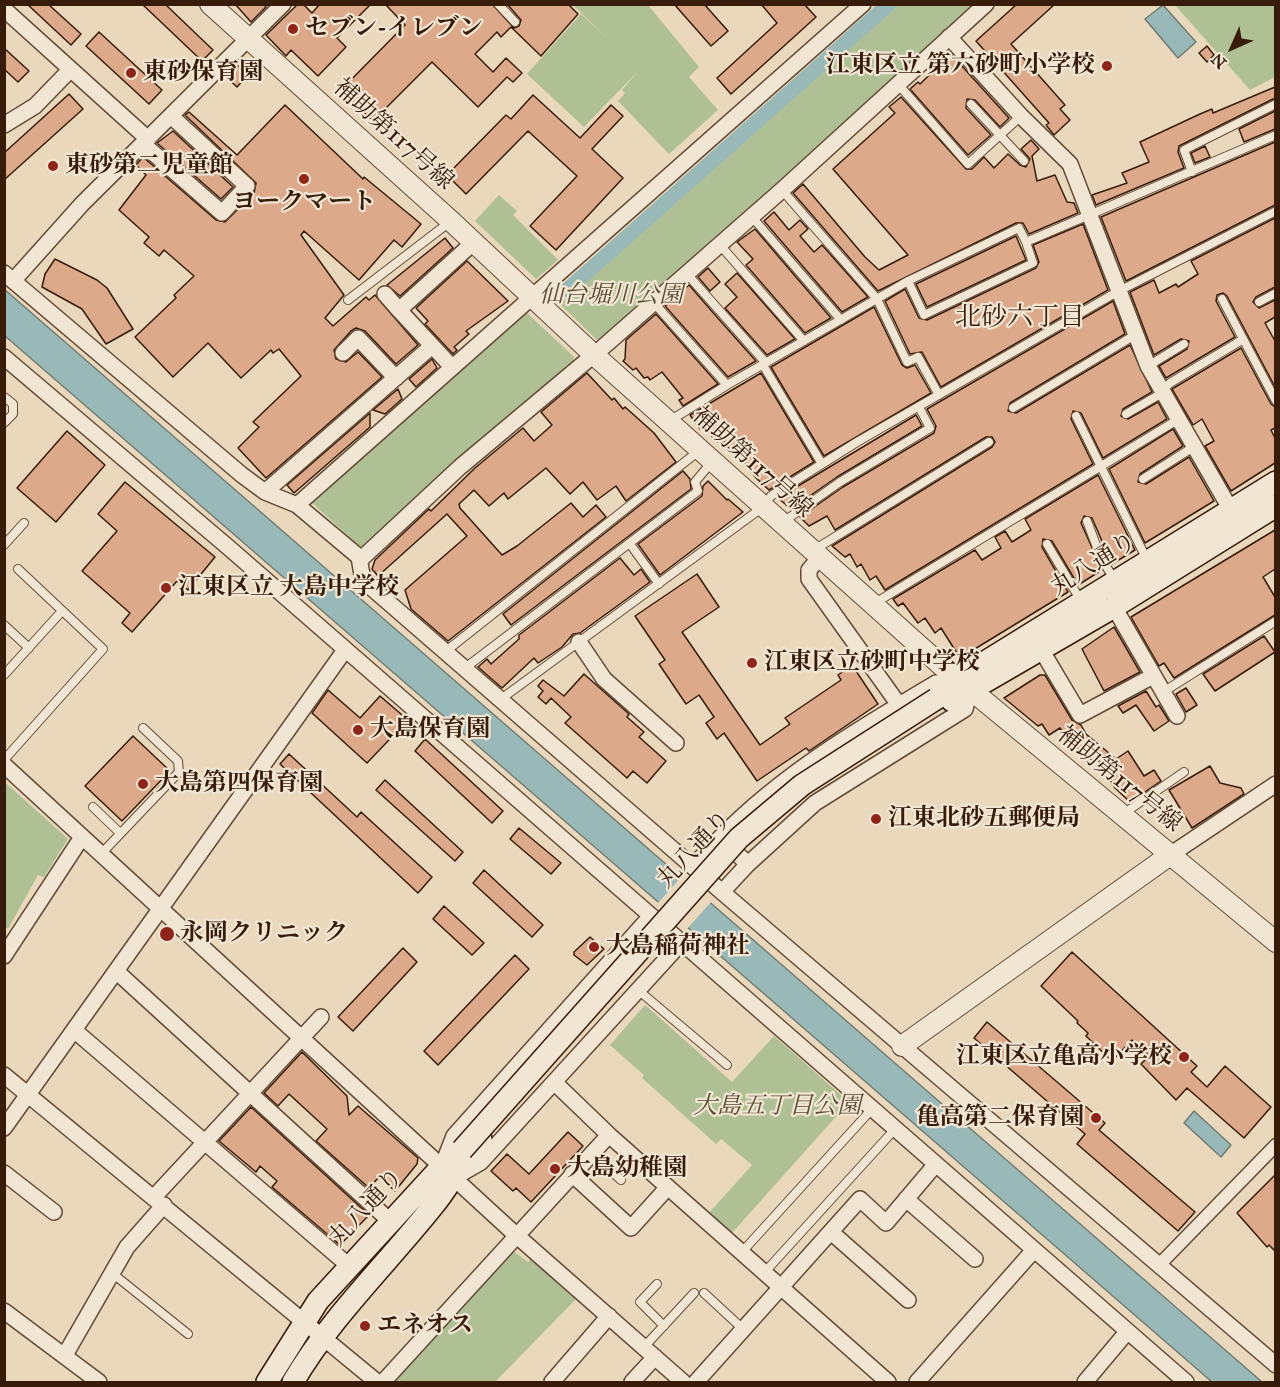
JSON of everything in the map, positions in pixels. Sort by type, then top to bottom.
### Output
[{"type":"main road","name":"丸八通り","points":[[293,1383],[322,1338],[464,1152],[761,831],[810,790],[965,686],[1042,651],[1114,607],[1236,518],[1275,482]]},
{"type":"main road","name":"丸八通り","points":[[965,686],[976,667],[1148,561],[1236,518],[1275,506]]},
{"type":"main road","name":"丸八通り","points":[[267,1383],[304,1320],[348,1265],[390,1221],[448,1171]]},
{"type":"street","name":"補助第117号線","points":[[210,4],[451,221],[592,354],[873,605],[965,686],[1275,942]]},
{"type":"street","points":[[297,505],[863,4]]},
{"type":"street","points":[[360,560],[460,467],[752,217],[986,4]]},
{"type":"street","points":[[278,6],[146,142],[9,277],[265,492],[297,505],[360,560],[362,575],[373,589],[722,892],[1160,1264],[1275,1365]]},
{"type":"street","points":[[4,9],[222,213],[247,186],[171,116]]},
{"type":"street","points":[[949,37],[1021,116],[1070,164],[1117,292],[1148,366],[1236,518]]},
{"type":"street","points":[[4,125],[35,106],[70,70]]},
{"type":"street","points":[[399,310],[474,243]]},
{"type":"street","points":[[385,294],[452,367]]},
{"type":"street","points":[[343,352],[358,338],[396,378]]},
{"type":"street","points":[[265,492],[432,346]]},
{"type":"street","points":[[4,357],[228,547],[1186,1383]]},
{"type":"street","points":[[816,554],[809,570],[809,579],[899,705]]},
{"type":"street","points":[[1114,607],[1177,716]]},
{"type":"street","points":[[579,642],[604,679],[676,744]]},
{"type":"street","points":[[4,1128],[345,650]]},
{"type":"street","points":[[1042,651],[1080,716],[1154,676]]},
{"type":"street","points":[[693,866],[750,808],[794,772],[936,683],[965,686],[964,709],[815,803],[748,864],[722,892]]},
{"type":"street","points":[[4,765],[516,1235],[683,1383]]},
{"type":"street","points":[[902,1046],[1170,855],[1275,784]]},
{"type":"street","points":[[4,956],[82,837]]},
{"type":"street","points":[[720,838],[748,864]]},
{"type":"street","points":[[448,1171],[454,1136],[650,917]]},
{"type":"street","points":[[448,1171],[481,1162],[681,943]]},
{"type":"street","points":[[116,971],[390,1221]]},
{"type":"street","points":[[65,1355],[111,1272],[159,1201],[204,1142],[321,1017]]},
{"type":"street","points":[[74,1030],[348,1265]]},
{"type":"street","points":[[4,1076],[304,1320],[322,1338],[377,1383]]},
{"type":"street","points":[[555,1083],[609,1135],[888,1383]]},
{"type":"street","points":[[383,1383],[609,1135]]},
{"type":"street","points":[[1160,1264],[1275,1145]]},
{"type":"street","points":[[696,1383],[860,1199],[886,1223],[936,1164]]},
{"type":"street","points":[[4,1173],[54,1212]]},
{"type":"street","points":[[572,1174],[631,1228],[668,1187]]},
{"type":"street","points":[[906,1199],[975,1259]]},
{"type":"street","points":[[831,1232],[908,1300]]},
{"type":"street","points":[[917,1383],[1034,1250]]},
{"type":"street","points":[[4,1311],[65,1355],[80,1377],[99,1383]]},
{"type":"street","points":[[552,1383],[609,1316]]},
{"type":"street","points":[[1085,1383],[1127,1332]]},
{"type":"street","points":[[632,1383],[650,1352]]},
{"type":"lane","points":[[498,4],[515,22]]},
{"type":"lane","points":[[897,83],[968,164],[1021,116]]},
{"type":"lane","points":[[971,104],[1024,161]]},
{"type":"lane","points":[[1192,172],[1184,150],[1275,104]]},
{"type":"lane","points":[[1026,242],[1090,217],[1275,135]]},
{"type":"lane","points":[[782,190],[877,299],[907,362],[918,357],[939,395]]},
{"type":"lane","points":[[501,699],[763,507],[771,496],[918,407],[1117,292],[1275,212]]},
{"type":"lane","points":[[752,217],[841,320]]},
{"type":"lane","points":[[348,300],[451,221]]},
{"type":"lane","points":[[668,422],[908,281],[1019,228],[1033,263],[924,315],[908,281]]},
{"type":"lane","points":[[720,245],[804,341]]},
{"type":"lane","points":[[687,273],[764,364],[822,464]]},
{"type":"lane","points":[[1259,302],[1275,293]]},
{"type":"lane","points":[[1222,299],[1275,401]]},
{"type":"lane","points":[[654,303],[728,385]]},
{"type":"lane","points":[[1013,408],[1135,335]]},
{"type":"lane","points":[[1126,414],[1157,396],[1170,382],[1242,340]]},
{"type":"lane","points":[[1148,366],[1184,344]]},
{"type":"lane","points":[[4,397],[13,404],[12,414],[4,423]]},
{"type":"lane","points":[[782,523],[794,512],[840,482],[930,428],[918,407]]},
{"type":"lane","points":[[1076,416],[1148,561]]},
{"type":"lane","points":[[873,605],[1179,419]]},
{"type":"lane","points":[[816,554],[989,442]]},
{"type":"lane","points":[[1143,479],[1195,446]]},
{"type":"lane","points":[[465,668],[698,491],[695,482],[706,456]]},
{"type":"lane","points":[[446,651],[706,456]]},
{"type":"lane","points":[[1087,521],[1101,558],[1115,581]]},
{"type":"lane","points":[[4,545],[24,523]]},
{"type":"lane","points":[[630,544],[659,584]]},
{"type":"lane","points":[[1047,544],[1082,603]]},
{"type":"lane","points":[[4,760],[104,649],[18,570]]},
{"type":"lane","points":[[4,675],[62,610]]},
{"type":"lane","points":[[1162,692],[1275,621]]},
{"type":"lane","points":[[4,625],[29,648]]},
{"type":"lane","points":[[100,854],[179,772],[178,761],[143,728]]},
{"type":"lane","points":[[1121,815],[1184,772]]},
{"type":"lane","points":[[93,807],[120,833]]},
{"type":"lane","points":[[638,990],[727,1065]]},
{"type":"lane","points":[[742,1252],[872,1108]]},
{"type":"lane","points":[[764,1273],[895,1129]]},
{"type":"lane","points":[[592,1153],[621,1180]]},
{"type":"lane","points":[[111,1272],[188,1334]]},
{"type":"lane","points":[[657,1284],[640,1302],[664,1326]]},
{"type":"lane","points":[[650,1352],[664,1326],[694,1293]]},
{"type":"lane","points":[[704,1293],[744,1330]]},
{"type":"green space","points":[[573,5],[648,5],[699,67],[689,77],[718,110],[669,154],[618,101],[625,93],[622,90],[640,69],[584,127],[527,74],[581,14],[609,40]]},
{"type":"green space","name":"仙台堀川公園","points":[[897,5],[981,5],[603,340],[596,339],[560,304]]},
{"type":"green space","points":[[1175,5],[1275,5],[1275,77],[1250,90]]},
{"type":"green space","points":[[499,195],[517,211],[513,215],[558,260],[536,279],[475,221]]},
{"type":"green space","name":"仙台堀川公園","points":[[525,311],[574,357],[573,363],[365,547],[358,545],[310,501]]},
{"type":"green space","points":[[7,784],[68,839],[44,877],[38,875],[8,929],[4,927],[4,786]]},
{"type":"green space","name":"大島五丁目公園","points":[[645,1005],[732,1082],[774,1036],[849,1102],[732,1233],[709,1213],[752,1165],[721,1139],[716,1144],[642,1078],[644,1075],[610,1045]]},
{"type":"green space","points":[[513,1251],[528,1262],[533,1257],[578,1297],[495,1382],[394,1382]]},
{"type":"water","points":[[1163,5],[1196,42],[1178,58],[1145,19]]},
{"type":"water","points":[[4,289],[1262,1382],[1212,1382],[5,336]]},
{"type":"water","points":[[1194,1111],[1231,1145],[1221,1157],[1184,1123]]},
{"type":"pier","points":[[684,874],[713,900],[686,930],[657,904]]},
{"type":"building","points":[[27,4],[48,4],[81,34],[71,45]]},
{"type":"building","points":[[142,4],[165,4],[213,50],[202,61]]},
{"type":"building","points":[[235,4],[264,4],[266,7],[251,22]]},
{"type":"building","points":[[298,4],[303,4],[312,13],[320,4],[371,4],[337,38],[346,47],[318,76],[291,50],[286,56],[266,35]]},
{"type":"building","points":[[385,4],[492,4],[514,28],[519,26],[521,20],[507,4],[568,4],[578,14],[541,56],[511,27],[501,37],[497,32],[475,54],[493,72],[506,58],[522,73],[513,82],[507,77],[478,107],[432,62],[373,121],[341,90],[405,25]]},
{"type":"building","points":[[674,4],[704,4],[728,31],[711,46]]},
{"type":"building","points":[[761,4],[804,4],[816,17],[731,94],[717,78],[777,23]]},
{"type":"building","points":[[1017,4],[1055,4],[1011,44],[1065,105],[1060,109],[1070,120],[1054,135],[1046,125],[1049,123],[976,41]]},
{"type":"building","points":[[99,32],[162,90],[149,104],[86,46]]},
{"type":"building","points":[[1207,46],[1214,55],[1207,62],[1199,53]]},
{"type":"building","points":[[4,48],[29,71],[18,82],[4,69]]},
{"type":"building","points":[[951,54],[1009,118],[1000,127],[975,100],[967,99],[966,108],[991,135],[968,155],[910,89],[918,82],[920,84]]},
{"type":"building","points":[[236,64],[248,75],[237,87],[225,76]]},
{"type":"building","points":[[1275,87],[1275,98],[1179,146],[1178,152],[1184,168],[1096,205],[1092,195],[1127,183],[1122,173],[1149,162],[1140,142],[1212,109],[1213,113]]},
{"type":"building","points":[[69,94],[83,109],[4,180],[4,153]]},
{"type":"building","points":[[533,95],[580,138],[611,105],[623,116],[592,149],[623,178],[556,250],[530,226],[577,176],[528,131],[466,194],[447,175],[506,115],[511,119]]},
{"type":"building","points":[[901,97],[966,169],[972,169],[984,157],[994,168],[1008,154],[1020,165],[1026,167],[1030,159],[1021,149],[1031,140],[1039,149],[1032,156],[1037,181],[1055,175],[1067,202],[1074,203],[1078,213],[1029,234],[1023,223],[1016,223],[878,291],[793,193],[803,184],[865,257],[879,270],[908,255],[833,169],[895,113],[889,107]]},
{"type":"building","points":[[285,105],[363,179],[364,177],[421,224],[402,247],[394,240],[359,280],[304,231],[301,235],[344,295],[325,318],[333,326],[366,297],[369,300],[375,295],[418,345],[396,364],[365,331],[356,328],[351,331],[334,350],[336,359],[346,362],[358,352],[382,377],[266,478],[238,448],[259,427],[253,422],[301,376],[279,349],[273,353],[271,350],[241,378],[208,343],[173,377],[135,337],[176,298],[174,295],[194,276],[164,250],[159,256],[144,243],[149,237],[119,210],[146,175],[136,165],[143,157],[216,220],[225,222],[254,193],[256,183],[185,115],[189,112],[237,155]]},
{"type":"building","points":[[1275,111],[1275,129],[1244,142],[1239,129]]},
{"type":"building","points":[[173,131],[233,187],[221,199],[157,143]]},
{"type":"building","points":[[1275,142],[1275,205],[1126,281],[1101,217]]},
{"type":"building","points":[[1205,146],[1210,157],[1195,163],[1191,153]]},
{"type":"building","points":[[774,212],[789,230],[800,220],[808,229],[800,236],[814,252],[822,245],[868,297],[842,312],[764,221]]},
{"type":"building","points":[[1275,218],[1275,287],[1256,297],[1253,302],[1259,308],[1275,300],[1275,317],[1265,323],[1275,341],[1275,387],[1227,296],[1223,293],[1217,295],[1216,301],[1235,337],[1166,378],[1159,366],[1187,349],[1189,341],[1181,339],[1154,355],[1130,292],[1154,280],[1159,293],[1176,284],[1178,287],[1198,274],[1191,261]]},
{"type":"building","points":[[1083,224],[1108,290],[941,387],[922,352],[910,354],[885,301],[905,289],[919,318],[927,320],[1036,268],[1039,262],[1033,245]]},
{"type":"building","points":[[755,229],[831,318],[805,333],[746,265],[753,259],[737,242]]},
{"type":"building","points":[[1016,236],[1026,260],[927,307],[916,284]]},
{"type":"building","points":[[445,238],[453,248],[400,296],[387,285]]},
{"type":"building","points":[[55,259],[97,280],[107,288],[133,329],[106,344],[82,309],[42,287],[45,274]]},
{"type":"building","points":[[467,261],[508,301],[466,331],[469,334],[454,347],[457,350],[453,354],[425,324],[428,321],[416,308]]},
{"type":"building","points":[[708,268],[720,282],[710,291],[698,277]]},
{"type":"building","points":[[737,273],[795,339],[767,355],[725,308],[737,297],[725,284]]},
{"type":"building","points":[[689,285],[756,361],[728,377],[665,306]]},
{"type":"building","points":[[1113,301],[1125,334],[1010,403],[1008,411],[1016,413],[1130,345],[1152,392],[1123,409],[1121,416],[1128,419],[1158,402],[1167,419],[1103,458],[1081,413],[1073,411],[1071,419],[1093,464],[885,590],[876,576],[870,580],[861,564],[857,567],[850,554],[845,557],[832,546],[992,447],[995,442],[992,437],[986,437],[835,530],[827,516],[809,526],[800,517],[843,487],[934,433],[936,426],[927,409]]},
{"type":"building","points":[[874,307],[902,365],[907,368],[915,365],[931,393],[824,456],[771,367]]},
{"type":"building","points":[[656,314],[718,384],[683,406],[679,400],[683,398],[662,372],[650,380],[648,377],[644,378],[636,368],[633,370],[623,361],[626,340]]},
{"type":"building","points":[[1241,348],[1271,404],[1275,407],[1275,428],[1271,430],[1275,438],[1275,463],[1231,491],[1205,446],[1214,441],[1202,419],[1193,425],[1172,389]]},
{"type":"building","points":[[432,359],[437,368],[416,387],[409,379]]},
{"type":"building","points":[[587,373],[612,400],[614,398],[623,409],[625,407],[654,433],[676,462],[626,501],[616,486],[597,500],[583,482],[570,494],[546,468],[508,499],[504,493],[489,506],[474,490],[459,504],[460,508],[502,555],[517,546],[571,503],[583,517],[596,505],[606,517],[448,641],[411,609],[405,590],[467,536],[447,514],[378,576],[372,569],[375,560],[429,509],[431,511],[475,468],[523,428],[534,441],[552,425],[541,412]]},
{"type":"building","points":[[761,373],[814,462],[769,490],[756,478],[734,448],[731,451],[724,442],[722,444],[715,440],[704,427],[700,429],[690,415]]},
{"type":"building","points":[[398,389],[402,399],[385,414],[373,410]]},
{"type":"building","points":[[370,413],[370,427],[294,493],[287,485]]},
{"type":"building","points":[[916,415],[922,426],[837,477],[791,509],[778,498]]},
{"type":"building","points":[[1173,429],[1183,446],[1140,474],[1138,482],[1146,484],[1189,457],[1214,501],[1145,543],[1109,469]]},
{"type":"building","points":[[67,431],[105,465],[56,522],[17,488]]},
{"type":"building","points":[[683,471],[690,479],[691,489],[511,625],[503,614]]},
{"type":"building","points":[[1098,475],[1135,550],[1112,564],[1092,518],[1084,516],[1081,523],[1102,570],[1078,585],[1052,541],[1043,539],[1042,547],[1068,592],[960,658],[941,628],[935,633],[925,618],[918,623],[903,603],[898,606],[893,599],[975,550],[982,560],[1001,548],[995,537],[1005,531],[1012,542],[1031,530],[1025,519]]},
{"type":"building","points":[[708,481],[743,512],[660,575],[638,544],[702,496],[703,486]]},
{"type":"building","points":[[125,482],[215,557],[188,590],[177,581],[132,632],[122,623],[130,613],[82,571],[117,531],[98,514]]},
{"type":"building","points":[[1275,530],[1275,569],[1263,577],[1275,597],[1275,615],[1174,678],[1164,663],[1159,666],[1131,617]]},
{"type":"building","points":[[620,558],[634,575],[641,569],[650,582],[580,633],[573,634],[562,647],[538,663],[534,658],[502,688],[478,667],[487,659],[491,664],[519,639],[519,635]]},
{"type":"building","points":[[697,574],[719,607],[682,632],[760,745],[790,724],[785,718],[841,680],[838,675],[852,665],[878,704],[809,751],[806,748],[757,781],[724,733],[717,739],[706,723],[714,717],[699,695],[686,704],[659,664],[665,660],[635,616]]},
{"type":"building","points":[[1114,627],[1140,672],[1104,691],[1082,649]]},
{"type":"building","points":[[1264,636],[1275,652],[1215,691],[1203,674]]},
{"type":"building","points":[[584,674],[629,714],[627,717],[644,732],[639,737],[666,761],[647,783],[633,771],[627,778],[565,723],[571,717],[551,698],[546,704],[538,697],[543,691],[538,686],[543,680],[564,696]]},
{"type":"building","points":[[1040,675],[1045,675],[1072,720],[1081,725],[1086,734],[1116,759],[1128,751],[1144,776],[1154,770],[1161,781],[1130,802],[1115,788],[1097,758],[1094,762],[1076,747],[1073,749],[1060,728],[1049,735],[1042,724],[1038,726],[1004,698]]},
{"type":"building","points":[[1186,688],[1197,705],[1186,712],[1176,694]]},
{"type":"building","points":[[328,690],[360,718],[380,696],[408,720],[367,763],[312,713]]},
{"type":"building","points":[[1146,691],[1169,721],[1154,731],[1136,705],[1123,713],[1118,706]]},
{"type":"building","points":[[133,736],[170,771],[122,821],[85,786]]},
{"type":"building","points":[[425,739],[503,811],[492,823],[415,751]]},
{"type":"building","points":[[289,754],[357,817],[361,812],[432,877],[418,893],[280,764]]},
{"type":"building","points":[[1210,766],[1220,783],[1241,788],[1244,794],[1192,828],[1169,790]]},
{"type":"building","points":[[385,780],[463,852],[455,861],[376,790]]},
{"type":"building","points":[[519,828],[561,863],[551,874],[510,839]]},
{"type":"building","points":[[484,870],[543,925],[532,937],[473,883]]},
{"type":"building","points":[[444,906],[484,943],[472,955],[433,919]]},
{"type":"building","points":[[590,937],[604,949],[587,965],[574,955],[574,952]]},
{"type":"building","points":[[403,948],[417,962],[353,1031],[338,1017]]},
{"type":"building","points":[[1072,952],[1197,1066],[1191,1072],[1207,1087],[1225,1066],[1271,1107],[1244,1138],[1187,1088],[1176,1100],[1141,1064],[1149,1056],[1132,1040],[1112,1061],[1086,1036],[1088,1033],[1077,1023],[1078,1021],[1041,986]]},
{"type":"building","points":[[515,955],[529,969],[438,1065],[424,1051]]},
{"type":"building","points":[[987,1022],[1105,1123],[1099,1130],[1195,1212],[1178,1231],[1077,1144],[1085,1134],[974,1038]]},
{"type":"building","points":[[302,1052],[347,1096],[349,1115],[358,1106],[418,1158],[417,1164],[395,1191],[379,1177],[369,1188],[316,1141],[327,1129],[289,1094],[278,1106],[264,1093]]},
{"type":"building","points":[[251,1107],[369,1215],[340,1245],[272,1187],[277,1181],[260,1166],[256,1172],[219,1141]]},
{"type":"building","points":[[568,1132],[583,1146],[531,1202],[516,1188],[513,1191],[491,1171],[507,1154],[529,1174]]},
{"type":"building","points":[[1275,1175],[1275,1251],[1269,1245],[1267,1247],[1237,1213]]},
{"type":"waterway","points":[[567,290],[889,4]]},
{"type":"place","name":"セブン-イレブン","points":[[293,29]]},
{"type":"place","name":"江東区立 第六砂町小学校","points":[[1107,66]]},
{"type":"place","name":"東砂保育園","points":[[131,73]]},
{"type":"place","name":"東砂第二児童館","points":[[53,166]]},
{"type":"place","name":"ヨークマート","points":[[304,179]]},
{"type":"place","name":"江東区立 大島中学校","points":[[166,588]]},
{"type":"place","name":"江東区立砂町中学校","points":[[752,663]]},
{"type":"place","name":"大島保育園","points":[[358,730]]},
{"type":"place","name":"大島第四保育園","points":[[143,784]]},
{"type":"place","name":"江東北砂五郵便局","points":[[876,819]]},
{"type":"place","name":"永岡クリニック","points":[[167,934]]},
{"type":"place","name":"大島稲荷神社","points":[[594,947]]},
{"type":"place","name":"江東区立亀高小学校","points":[[1184,1057]]},
{"type":"place","name":"亀高第二保育園","points":[[1096,1118]]},
{"type":"place","name":"大島幼稚園","points":[[555,1169]]},
{"type":"place","name":"エネオス","points":[[365,1326]]},
{"type":"district","name":"北砂六丁目","points":[[1020,319]]}]
